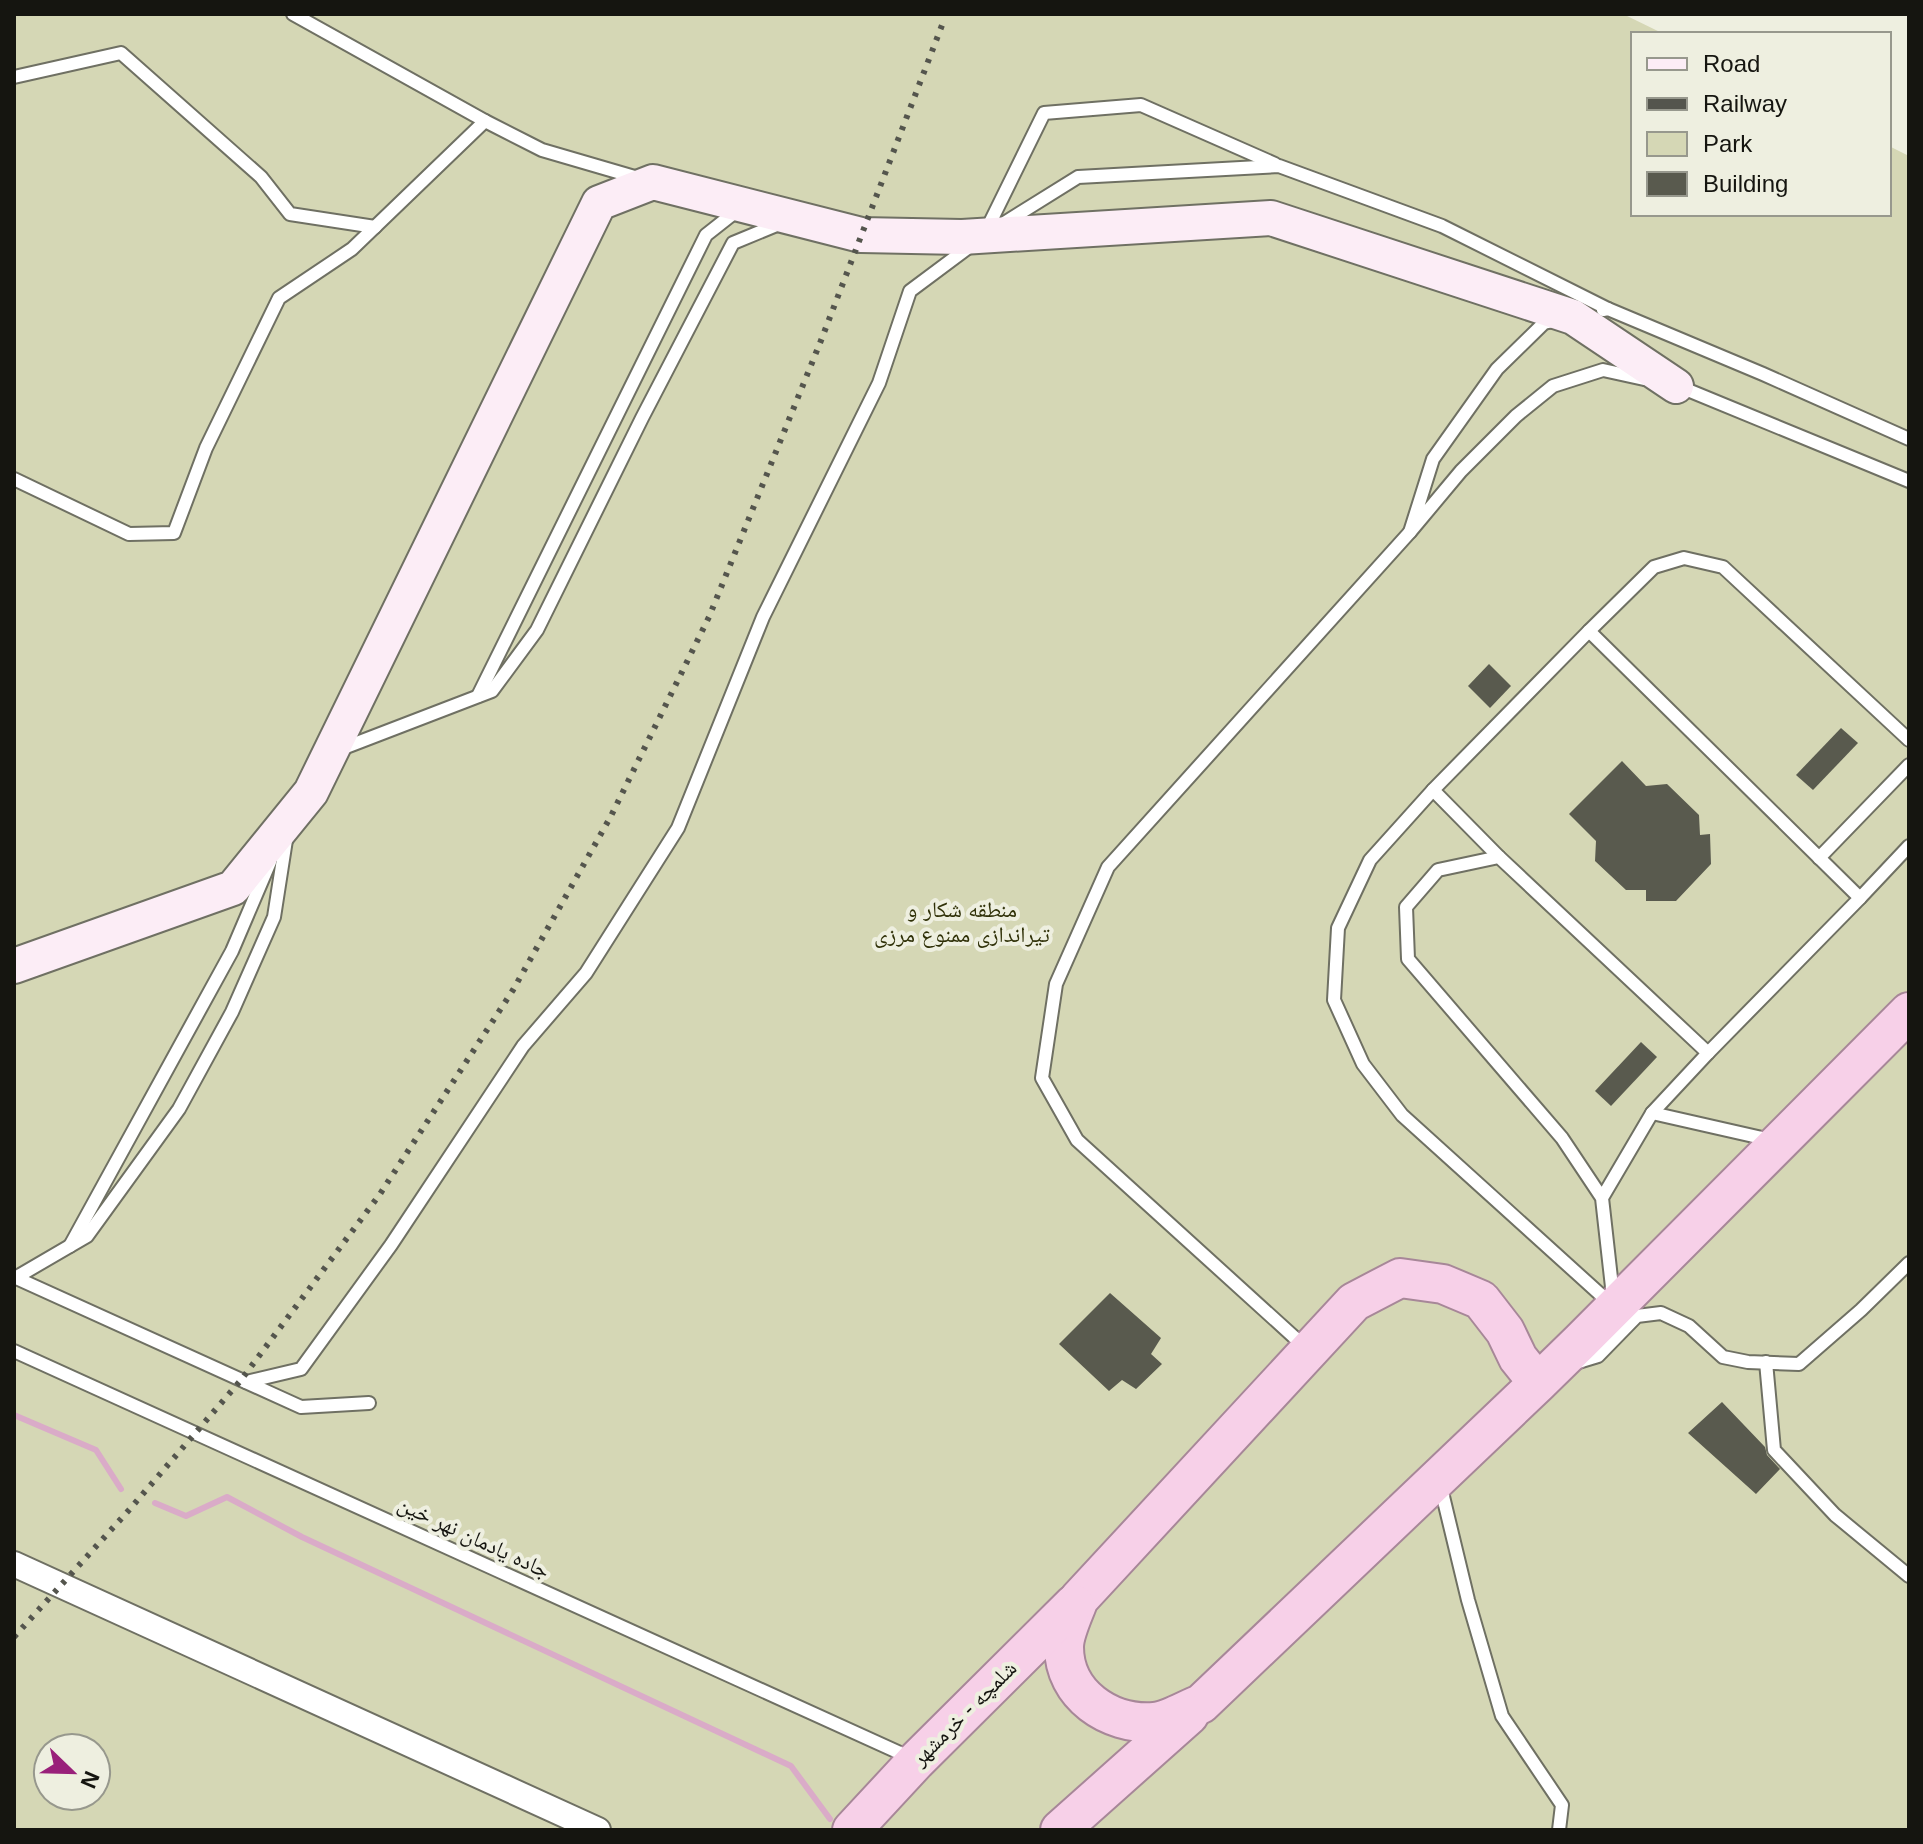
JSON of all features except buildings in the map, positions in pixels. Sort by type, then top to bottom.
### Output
[{"type":"highway","points":[[1060,1830],[1201,1704],[1543,1377],[1909,1012]]},
{"type":"highway","name":"شلمچه - خرمشهر","points":[[852,1830],[916,1761],[1079,1599],[1354,1302],[1400,1278],[1443,1284],[1481,1300],[1505,1331],[1518,1358],[1543,1377]]},
{"type":"highway","points":[[1079,1599],[1063,1645],[1070,1681],[1095,1708],[1128,1719],[1156,1722],[1201,1704]]},
{"type":"main road","points":[[14,966],[233,888],[311,792],[599,203],[653,182],[861,235],[984,236],[1271,218],[1573,317],[1676,386]]},
{"type":"street","points":[[14,1564],[598,1830]]},
{"type":"lane","points":[[293,14],[542,150],[653,182]]},
{"type":"lane","points":[[14,77],[121,53],[261,177],[290,214],[375,227]]},
{"type":"lane","points":[[984,236],[1044,113],[1141,105],[1279,166],[1442,226],[1608,309],[1909,439]]},
{"type":"lane","points":[[14,479],[129,534],[174,533],[206,448],[279,298],[352,249],[485,121]]},
{"type":"lane","points":[[246,1382],[301,1369],[391,1245],[523,1046],[586,973],[678,828],[763,617],[879,383],[910,291],[984,236],[1078,177],[1279,166]]},
{"type":"lane","points":[[478,696],[706,235],[744,204]]},
{"type":"lane","points":[[330,753],[492,691],[537,630],[733,243],[794,217]]},
{"type":"lane","points":[[1410,532],[1433,459],[1497,369],[1544,323],[1608,309]]},
{"type":"lane","points":[[1308,1350],[1077,1140],[1042,1078],[1056,984],[1108,867],[1410,532],[1461,471],[1516,416],[1553,386],[1603,370],[1676,386],[1909,481]]},
{"type":"lane","points":[[1614,1307],[1402,1115],[1363,1064],[1334,1000],[1338,928],[1370,860],[1433,790],[1654,567],[1684,558],[1723,567],[1909,740]]},
{"type":"lane","points":[[1589,631],[1860,898]]},
{"type":"lane","points":[[1819,858],[1909,765]]},
{"type":"lane","points":[[1433,790],[1499,857],[1708,1053]]},
{"type":"lane","points":[[15,1278],[87,1236],[179,1109],[232,1012],[274,917],[289,819]]},
{"type":"lane","points":[[69,1247],[232,951],[289,819]]},
{"type":"lane","points":[[1602,1198],[1652,1113],[1909,846]]},
{"type":"lane","points":[[1499,857],[1438,870],[1406,907],[1408,959],[1562,1138],[1602,1198],[1614,1307]]},
{"type":"lane","points":[[1652,1113],[1778,1142]]},
{"type":"lane","points":[[1543,1377],[1598,1356],[1637,1316],[1661,1313],[1689,1326],[1723,1357],[1799,1364],[1909,1263]]},
{"type":"lane","points":[[15,1278],[301,1407],[369,1403]]},
{"type":"lane","name":"جاده یادمان نهر خین","points":[[14,1351],[916,1761]]},
{"type":"lane","points":[[1766,1362],[1774,1450],[1835,1515],[1909,1576]]},
{"type":"lane","points":[[1438,1477],[1468,1600],[1502,1716],[1562,1805],[1559,1830]]},
{"type":"green space","name":"منطقه شکار و تیراندازی ممنوع مرزی","points":[[14,14],[1623,14],[1660,32],[1631,32],[1631,216],[1891,216],[1891,147],[1909,156],[1909,1830],[14,1830]]},
{"type":"waterway","points":[[14,1415],[96,1450],[121,1489]]},
{"type":"waterway","points":[[155,1503],[186,1516],[227,1497],[302,1537],[791,1766],[830,1819]]},
{"type":"railway","points":[[14,1637],[241,1380],[380,1194],[513,990],[611,816],[709,617],[820,343],[944,20]]}]
